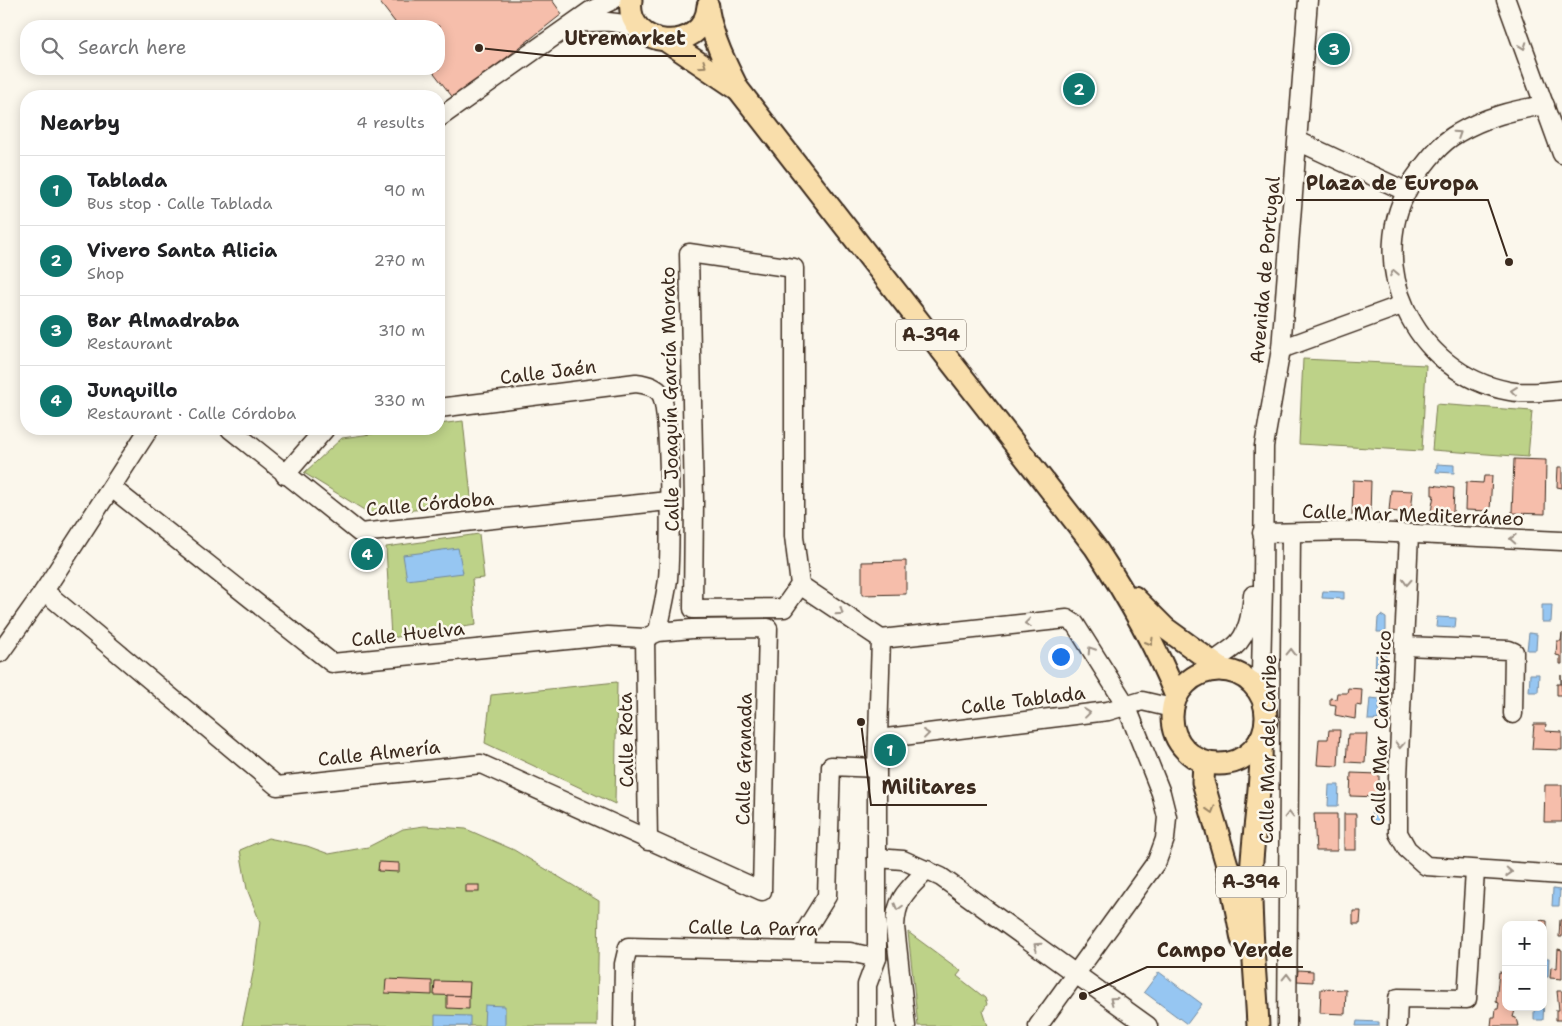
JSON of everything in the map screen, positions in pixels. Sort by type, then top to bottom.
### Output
[{"type":"main road","points":[[631,0],[633,18],[640,29]]},
{"type":"main road","name":"A-394","points":[[668,42],[689,37],[704,21],[708,5]]},
{"type":"main road","name":"A-394","points":[[708,5],[717,46],[738,89],[1095,547],[1119,584],[1162,663],[1174,702],[1172,725],[1178,741],[1189,754],[1204,762],[1203,782],[1230,872],[1247,967],[1250,1026]]},
{"type":"main road","name":"A-394","points":[[640,29],[651,38],[668,42],[738,89]]},
{"type":"main road","name":"A-394","points":[[1119,584],[1165,628],[1214,668],[1241,676],[1258,692],[1266,714],[1261,738],[1262,758],[1251,880],[1258,1026]]},
{"type":"main road","points":[[1174,702],[1190,679],[1214,668]]},
{"type":"main road","points":[[1204,762],[1230,763],[1243,758],[1261,738]]},
{"type":"street","points":[[445,114],[590,11],[613,0]]},
{"type":"street","name":"Avenida de Portugal","points":[[1258,692],[1261,673],[1264,446],[1280,349],[1308,0]]},
{"type":"street","points":[[1506,0],[1562,154]]},
{"type":"street","points":[[575,23],[602,20],[623,22],[640,29]]},
{"type":"street","points":[[1545,105],[1497,115],[1457,133],[1440,147],[1422,167],[1406,191],[1398,213],[1392,249],[1393,268],[1402,305],[1413,324],[1436,354],[1460,371],[1509,391],[1531,393],[1562,390]]},
{"type":"street","points":[[1298,141],[1406,191]]},
{"type":"street","name":"Calle Joaquín García Morato","points":[[689,253],[794,268],[794,536],[800,585],[784,608],[693,609],[694,501],[689,253]]},
{"type":"street","points":[[1280,349],[1402,305]]},
{"type":"street","name":"Calle Jaén","points":[[445,407],[636,382],[649,385],[660,393]]},
{"type":"street","name":"Calle Rota","points":[[648,841],[652,635],[668,579],[666,408],[660,393]]},
{"type":"street","points":[[0,653],[112,488],[145,435]]},
{"type":"street","name":"Calle Córdoba","points":[[237,435],[360,533],[668,501]]},
{"type":"street","points":[[285,474],[320,435]]},
{"type":"street","name":"Calle Huelva","points":[[112,488],[332,663],[608,636],[768,628]]},
{"type":"street","name":"Calle Mar Mediterráneo","points":[[1262,538],[1291,533],[1352,532],[1562,541]]},
{"type":"street","name":"Calle Mar del Caribe","points":[[1287,1026],[1291,533]]},
{"type":"street","name":"Calle Mar Cantábrico","points":[[1410,534],[1404,646],[1398,833],[1407,849],[1426,866],[1475,871],[1562,874]]},
{"type":"street","name":"Avenida de Portugal","points":[[1214,668],[1243,636],[1250,617],[1262,538]]},
{"type":"street","points":[[800,585],[881,639],[1067,619],[1076,624],[1126,705],[1166,806],[1165,838],[1157,861],[1038,1026]]},
{"type":"street","name":"Calle Almería","points":[[44,590],[277,786],[481,764],[762,891]]},
{"type":"street","name":"Calle Granada","points":[[762,891],[768,628]]},
{"type":"street","points":[[867,1026],[867,985],[877,958],[876,768],[881,639]]},
{"type":"street","points":[[1404,646],[1509,650],[1514,652],[1513,714]]},
{"type":"street","name":"Calle Tablada","points":[[878,739],[1108,711],[1142,701],[1174,702]]},
{"type":"street","points":[[804,950],[807,928],[827,896],[831,766],[876,768]]},
{"type":"street","points":[[877,858],[903,860],[941,877],[1148,1026]]},
{"type":"street","points":[[906,1026],[895,911],[901,897],[927,870]]},
{"type":"street","points":[[1397,1026],[1398,998],[1467,999],[1475,871]]},
{"type":"street","name":"Calle La Parra","points":[[623,1026],[624,964],[628,947],[850,952],[877,958]]},
{"type":"green space","points":[[1303,359],[1426,365],[1422,451],[1299,444]]},
{"type":"green space","points":[[1436,404],[1532,411],[1528,457],[1432,450]]},
{"type":"green space","points":[[463,421],[472,506],[369,513],[304,473],[342,438],[364,435],[445,435],[445,423]]},
{"type":"green space","points":[[479,534],[484,578],[472,579],[476,625],[391,638],[386,547]]},
{"type":"green space","points":[[617,682],[615,804],[485,743],[491,695]]},
{"type":"green space","points":[[424,826],[466,829],[514,850],[599,901],[597,1026],[242,1026],[254,968],[260,922],[247,889],[240,850],[268,838],[307,846],[329,854],[368,847],[403,829]]},
{"type":"green space","points":[[908,932],[961,971],[957,976],[985,998],[987,1004],[983,1011],[988,1026],[918,1026]]},
{"type":"water","points":[[1437,464],[1454,465],[1454,473],[1436,472]]},
{"type":"water","points":[[458,548],[463,573],[407,580],[403,555]]},
{"type":"water","points":[[1323,591],[1344,592],[1344,599],[1322,598]]},
{"type":"water","points":[[1542,605],[1552,605],[1551,622],[1542,622]]},
{"type":"water","points":[[1381,615],[1386,618],[1386,632],[1377,632],[1378,618]]},
{"type":"water","points":[[1437,617],[1456,618],[1455,628],[1436,627]]},
{"type":"water","points":[[1529,633],[1537,634],[1536,650],[1527,650]]},
{"type":"water","points":[[1376,653],[1386,654],[1385,674],[1375,674]]},
{"type":"water","points":[[1530,674],[1539,674],[1538,692],[1529,692]]},
{"type":"water","points":[[1370,698],[1380,699],[1378,720],[1368,720]]},
{"type":"water","points":[[1329,785],[1339,785],[1338,806],[1328,806]]},
{"type":"water","points":[[1372,806],[1381,806],[1380,822],[1371,821]]},
{"type":"water","points":[[1553,889],[1560,890],[1559,906],[1552,906]]},
{"type":"water","points":[[1547,958],[1549,958],[1548,977]]},
{"type":"water","points":[[1159,972],[1202,1004],[1187,1024],[1144,992]]},
{"type":"water","points":[[485,1005],[505,1006],[505,1026],[484,1026]]},
{"type":"water","points":[[1534,1011],[1543,1011],[1543,1020],[1534,1020]]},
{"type":"water","points":[[435,1015],[470,1016],[470,1026],[435,1026]]},
{"type":"water","points":[[1357,1021],[1379,1022],[1379,1026],[1356,1026]]},
{"type":"building","points":[[378,0],[552,0],[562,14],[454,99],[436,75],[445,75],[445,20],[393,20]]},
{"type":"building","points":[[1514,459],[1546,460],[1545,514],[1512,513]]},
{"type":"building","points":[[1558,467],[1562,467],[1562,488],[1557,487]]},
{"type":"building","points":[[1484,476],[1492,476],[1490,511],[1465,510],[1466,482],[1483,483]]},
{"type":"building","points":[[1353,480],[1371,481],[1370,515],[1352,515]]},
{"type":"building","points":[[1432,485],[1454,488],[1453,513],[1431,512],[1434,495],[1432,495]]},
{"type":"building","points":[[1391,490],[1413,491],[1411,513],[1389,511]]},
{"type":"building","points":[[906,561],[906,594],[862,595],[862,562]]},
{"type":"building","points":[[1562,633],[1562,664],[1560,664],[1560,656],[1556,655],[1557,641],[1561,641]]},
{"type":"building","points":[[1561,675],[1562,695],[1557,695],[1557,684],[1561,684]]},
{"type":"building","points":[[1348,688],[1362,689],[1361,706],[1356,705],[1355,719],[1335,715],[1336,705],[1330,704],[1330,698],[1336,699],[1337,693],[1347,693]]},
{"type":"building","points":[[1534,724],[1546,724],[1545,731],[1562,732],[1562,750],[1532,749]]},
{"type":"building","points":[[1329,730],[1340,730],[1338,766],[1317,765],[1319,739],[1328,739]]},
{"type":"building","points":[[1348,734],[1367,734],[1365,763],[1346,762]]},
{"type":"building","points":[[1351,773],[1379,774],[1379,797],[1350,796]]},
{"type":"building","points":[[1545,785],[1562,785],[1562,822],[1544,822]]},
{"type":"building","points":[[1314,814],[1337,814],[1337,851],[1316,851]]},
{"type":"building","points":[[1344,814],[1356,814],[1356,850],[1344,850]]},
{"type":"building","points":[[379,862],[399,863],[399,872],[378,871]]},
{"type":"building","points":[[466,885],[479,885],[479,892],[466,892]]},
{"type":"building","points":[[1353,911],[1361,911],[1360,924],[1353,924]]},
{"type":"building","points":[[1560,920],[1562,920],[1562,937],[1559,937]]},
{"type":"building","points":[[1558,949],[1562,950],[1562,979],[1550,978],[1551,967],[1557,968]]},
{"type":"building","points":[[1298,970],[1313,971],[1313,982],[1297,981]]},
{"type":"building","points":[[1499,972],[1502,972],[1502,1011],[1515,1011],[1513,1017],[1516,1018],[1518,1026],[1491,1026],[1492,1017],[1495,1017],[1496,1009],[1498,1009],[1499,1003],[1496,1002]]},
{"type":"building","points":[[386,979],[432,981],[432,995],[385,993]]},
{"type":"building","points":[[435,981],[470,982],[469,996],[434,995]]},
{"type":"building","points":[[1321,989],[1346,990],[1345,1014],[1320,1013]]},
{"type":"building","points":[[1557,991],[1562,991],[1562,1020],[1556,1020],[1556,1010],[1559,1010]]},
{"type":"building","points":[[447,995],[469,996],[469,1009],[447,1008]]},
{"type":"place","name":"Utremarket","points":[[479,48]]},
{"type":"place","name":"Bar Almadraba","points":[[1334,49]]},
{"type":"place","name":"Vivero Santa Alicia","points":[[1079,89]]},
{"type":"place","name":"Plaza de Europa","points":[[1509,262]]},
{"type":"place","name":"Junquillo","points":[[367,554]]},
{"type":"place","name":"Militares","points":[[861,722]]},
{"type":"place","name":"Tablada","points":[[890,750]]},
{"type":"place","name":"Campo Verde","points":[[1083,996]]}]
